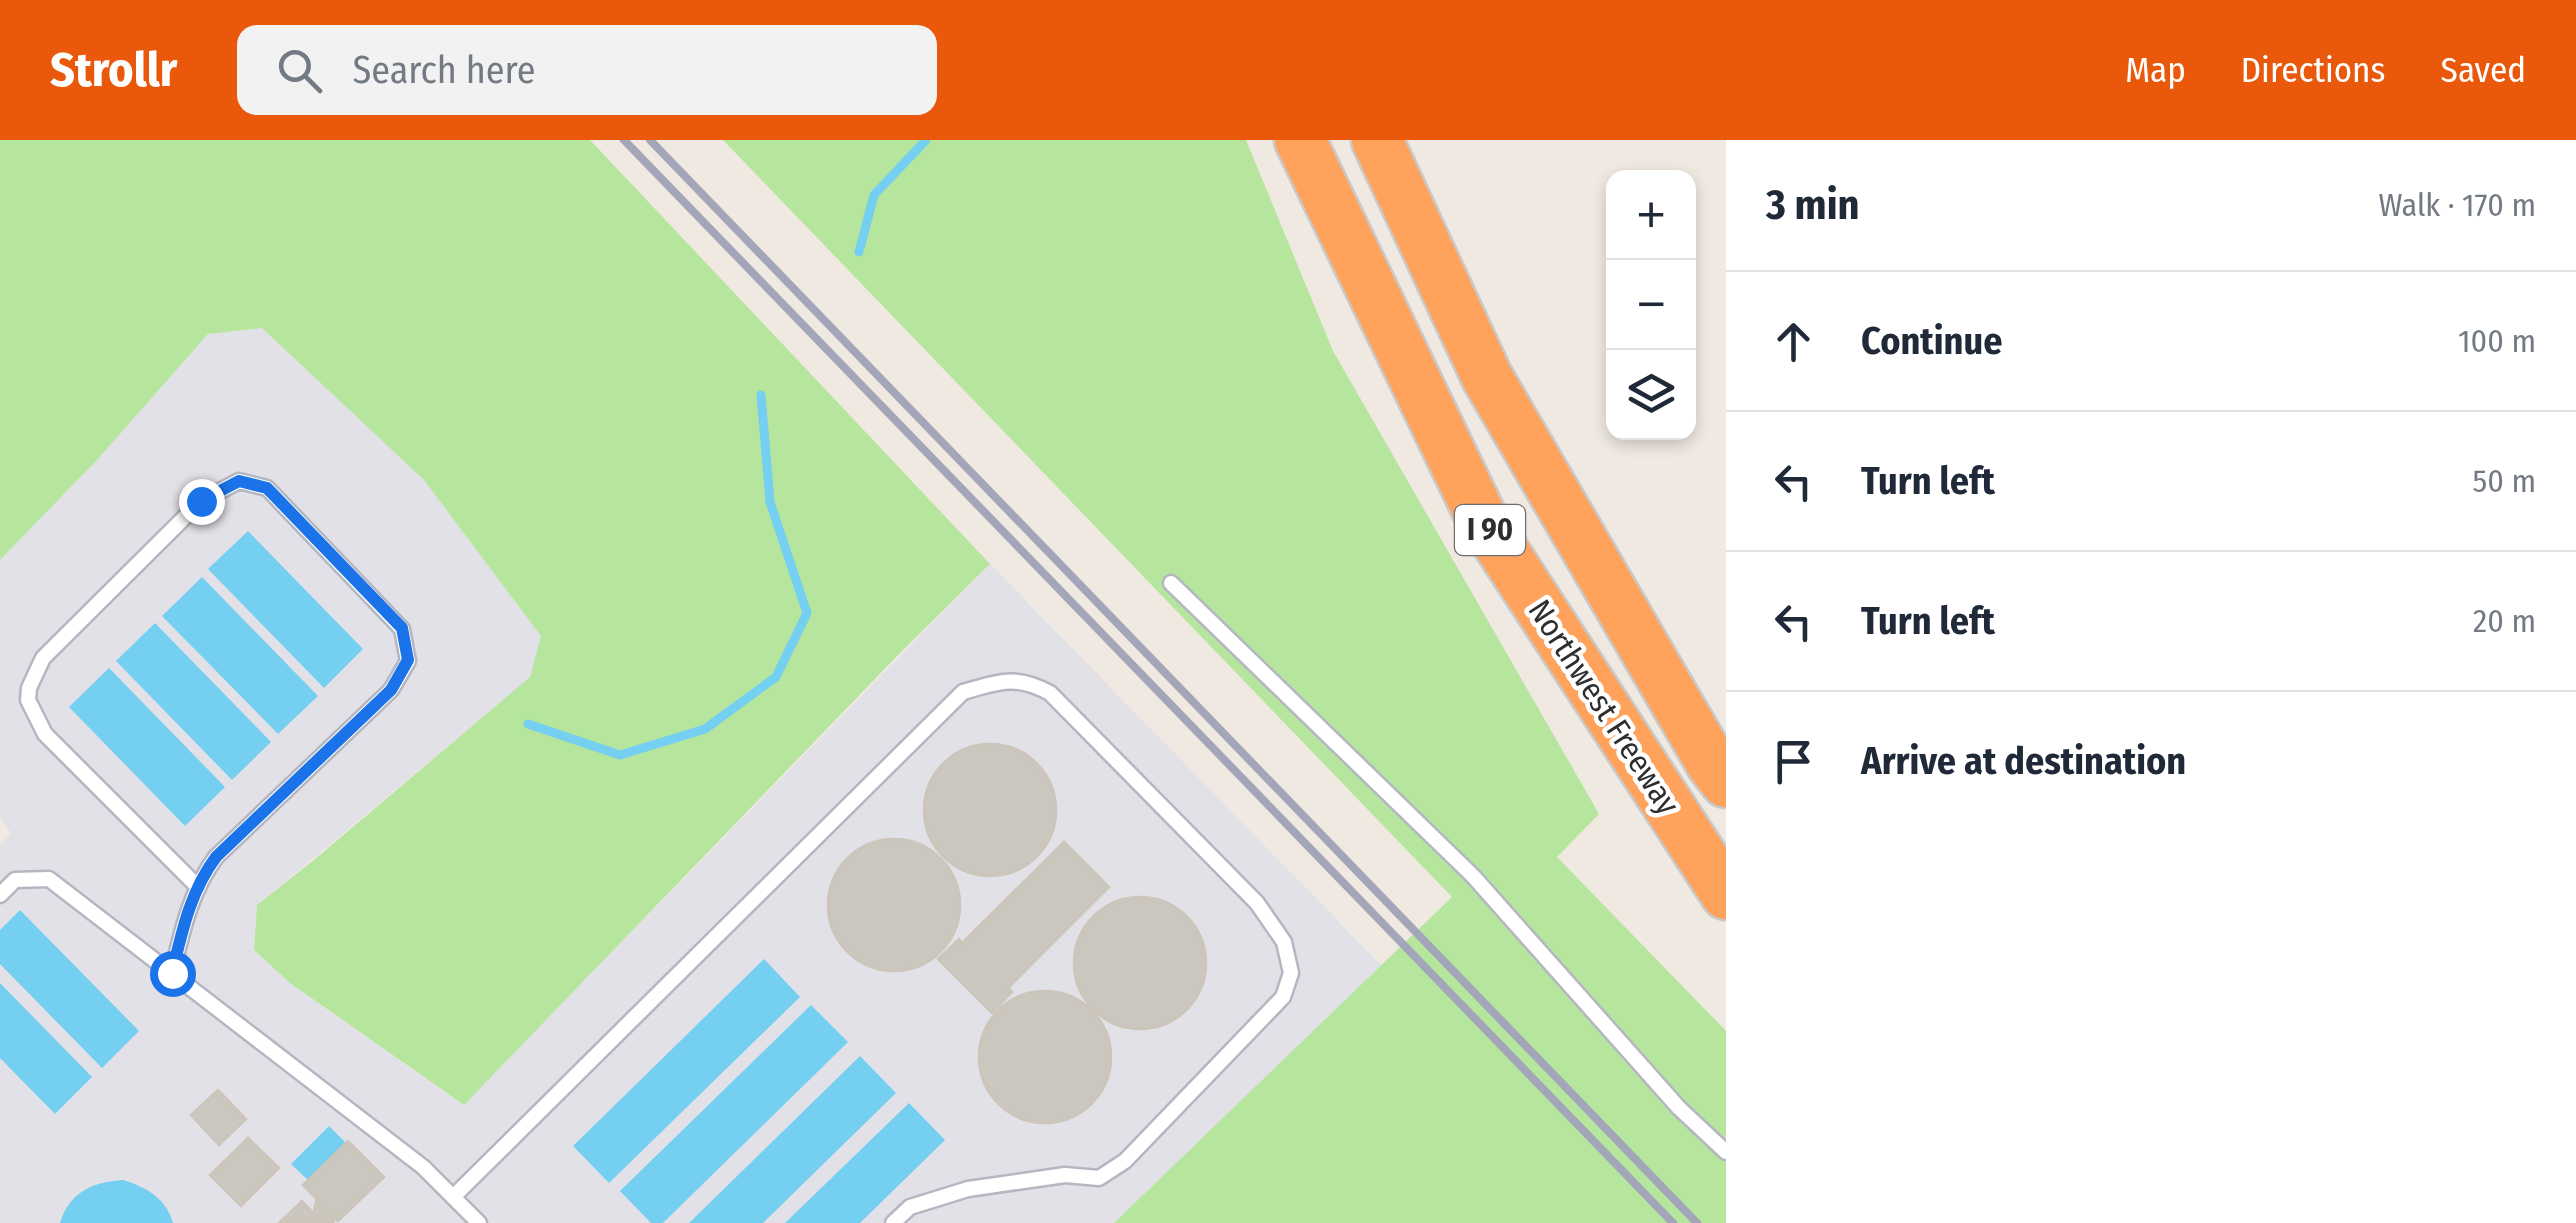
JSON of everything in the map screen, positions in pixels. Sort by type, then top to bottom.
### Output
[{"type":"highway","name":"Northwest Freeway","points":[[1300,140],[1482,517],[1726,894]]},
{"type":"highway","name":"Northwest Freeway","points":[[1376,140],[1487,376],[1726,782]]},
{"type":"lane","points":[[172,973],[189,904],[216,857],[391,690],[408,660],[402,628],[267,488],[239,481],[201,501],[43,658],[29,688],[28,700],[45,734],[197,886]]},
{"type":"lane","points":[[1171,583],[1473,876],[1679,1108],[1726,1152]]},
{"type":"lane","points":[[453,1198],[963,692],[1004,680],[1031,683],[1050,693],[1257,904],[1284,942],[1290,973],[1283,997],[1125,1161],[1099,1178],[1065,1175],[968,1188],[910,1207],[893,1223]]},
{"type":"lane","points":[[0,895],[15,880],[48,879],[423,1167],[478,1223]]},
{"type":"shaded area","points":[[263,328],[424,480],[541,636],[531,677],[257,905],[254,950],[290,983],[463,1105],[990,564],[1382,966],[1114,1223],[0,1223],[0,846],[11,833],[0,817],[0,560],[97,460],[208,334]]},
{"type":"green space","points":[[0,140],[590,140],[990,564],[464,1105],[290,983],[254,950],[257,905],[530,677],[541,636],[424,480],[262,328],[208,334],[97,460],[0,560]]},
{"type":"green space","points":[[723,140],[1246,140],[1333,351],[1599,814],[1557,857],[1726,1031],[1726,1223],[1114,1223],[1452,897]]},
{"type":"water","points":[[248,531],[363,649],[324,688],[208,569]]},
{"type":"water","points":[[202,577],[318,696],[278,734],[162,616]]},
{"type":"water","points":[[155,623],[271,742],[232,780],[116,661]]},
{"type":"water","points":[[109,668],[225,787],[185,826],[69,707]]},
{"type":"water","points":[[20,910],[139,1031],[102,1068],[0,964],[0,930]]},
{"type":"water","points":[[764,959],[800,997],[609,1183],[573,1146]]},
{"type":"water","points":[[0,983],[92,1077],[55,1114],[0,1058]]},
{"type":"water","points":[[811,1005],[848,1042],[663,1223],[651,1223],[620,1191]]},
{"type":"water","points":[[860,1056],[896,1093],[763,1223],[689,1223]]},
{"type":"water","points":[[909,1103],[945,1140],[860,1223],[785,1223]]},
{"type":"water","points":[[329,1126],[346,1143],[308,1180],[291,1164]]},
{"type":"water","points":[[123,1180],[154,1195],[173,1223],[60,1223],[76,1196],[102,1183]]},
{"type":"building","points":[[990,744],[1015,749],[1037,763],[1051,785],[1056,810],[1051,835],[1037,857],[1015,871],[990,876],[965,871],[943,857],[929,835],[924,810],[929,785],[943,763],[965,749]]},
{"type":"building","points":[[894,839],[919,844],[941,858],[955,880],[960,905],[955,930],[941,952],[919,966],[894,971],[869,966],[847,952],[833,930],[828,905],[833,880],[847,858],[869,844]]},
{"type":"building","points":[[1064,842],[1109,887],[1008,988],[1012,992],[992,1013],[938,959],[959,939],[962,943]]},
{"type":"building","points":[[1140,897],[1165,902],[1187,916],[1201,938],[1206,963],[1201,988],[1187,1010],[1165,1024],[1140,1029],[1115,1024],[1093,1010],[1079,988],[1074,963],[1079,938],[1093,916],[1115,902]]},
{"type":"building","points":[[1045,991],[1070,996],[1092,1010],[1106,1032],[1111,1057],[1106,1082],[1092,1104],[1070,1118],[1045,1123],[1020,1118],[998,1104],[984,1082],[979,1057],[984,1032],[998,1010],[1020,996]]},
{"type":"building","points":[[218,1090],[246,1119],[219,1145],[191,1115]]},
{"type":"building","points":[[248,1138],[279,1168],[241,1206],[210,1175]]},
{"type":"building","points":[[348,1141],[384,1177],[338,1221],[303,1185]]},
{"type":"building","points":[[317,1199],[335,1217],[333,1223],[323,1223],[313,1214]]},
{"type":"building","points":[[302,1201],[323,1223],[279,1223],[297,1206]]},
{"type":"waterway","points":[[859,252],[874,195],[926,140]]},
{"type":"waterway","points":[[528,724],[620,755],[705,729],[776,677],[807,613],[770,502],[761,395]]},
{"type":"railway","points":[[624,140],[1673,1223]]},
{"type":"railway","points":[[650,140],[1697,1223]]},
{"type":"route","points":[[172,973],[189,904],[202,875],[216,857],[391,690],[408,660],[402,628],[267,488],[239,481],[201,501]]}]
